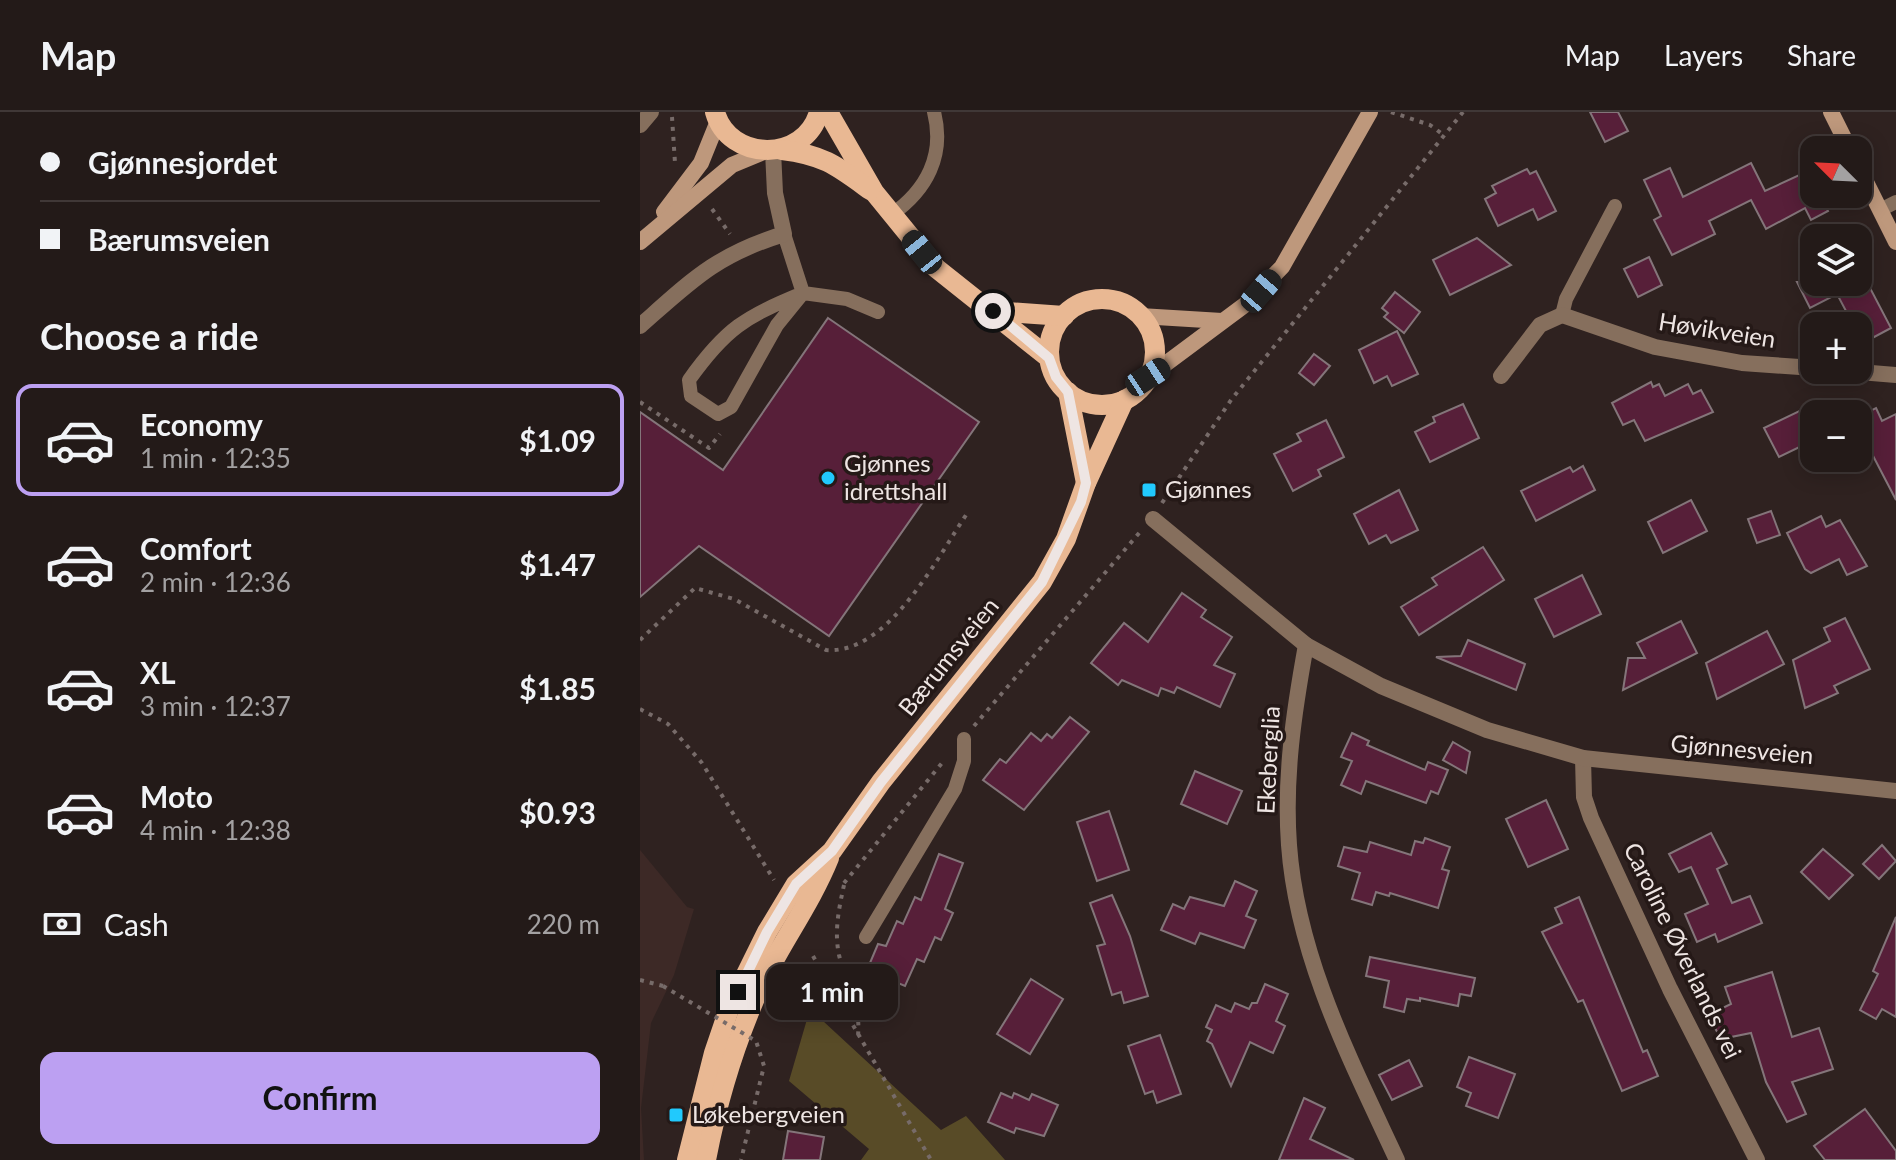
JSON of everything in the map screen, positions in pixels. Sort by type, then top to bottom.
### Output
[{"type":"main road","points":[[644,238],[732,165],[774,151],[806,135],[819,112]]},
{"type":"main road","points":[[828,112],[856,155],[874,192],[936,268],[1049,358]]},
{"type":"main road","points":[[1068,392],[1098,404],[1124,400],[1148,377],[1261,291],[1282,267],[1370,112]]},
{"type":"main road","points":[[1831,112],[1843,136]]},
{"type":"main road","points":[[717,116],[734,140],[774,151],[812,153],[832,161],[874,192]]},
{"type":"main road","points":[[644,238],[701,163],[717,116]]},
{"type":"main road","points":[[1872,194],[1896,242]]},
{"type":"main road","points":[[1086,483],[1068,392],[1056,377],[1049,358],[1052,335],[1064,316],[1086,301],[1105,299],[1124,304],[1140,316],[1154,340],[1154,358],[1148,377]]},
{"type":"main road","points":[[993,311],[1064,316]]},
{"type":"main road","points":[[1140,316],[1222,321]]},
{"type":"main road","name":"Bærumsveien","points":[[687,1160],[710,1066],[735,997],[767,932],[796,884],[832,851],[881,782],[1042,582],[1066,539],[1086,483],[1124,400]]},
{"type":"main road","name":"Bærumsveien","points":[[706,1160],[721,1097],[759,989],[816,891],[832,851]]},
{"type":"street","points":[[640,125],[651,112]]},
{"type":"street","points":[[640,326],[716,261],[747,245],[784,234],[775,193],[774,151]]},
{"type":"street","points":[[1501,376],[1540,325],[1562,315]]},
{"type":"street","name":"Høvikveien","points":[[1562,315],[1655,347],[1742,363],[1800,367]]},
{"type":"street","points":[[1872,373],[1896,375]]},
{"type":"street","points":[[1153,519],[1306,645],[1381,686],[1487,730],[1583,758]]},
{"type":"street","name":"Ekeberglia","points":[[1306,645],[1292,720],[1289,846],[1301,915],[1327,1002],[1349,1061],[1397,1160]]},
{"type":"street","name":"Gjønnesveien","points":[[1583,758],[1896,791]]},
{"type":"street","name":"Caroline Øverlands vei","points":[[1583,758],[1584,797],[1591,818],[1670,989],[1757,1160]]},
{"type":"lane","points":[[891,215],[908,203],[928,179],[937,153],[934,112]]},
{"type":"lane","points":[[1880,210],[1896,202]]},
{"type":"lane","points":[[1562,315],[1571,289],[1615,206]]},
{"type":"lane","points":[[784,234],[803,293]]},
{"type":"lane","points":[[803,293],[777,325],[731,407],[718,414],[691,396],[689,380],[712,349],[750,315],[803,293],[847,299],[878,312]]},
{"type":"lane","points":[[866,937],[955,789],[964,761],[964,739]]},
{"type":"path","points":[[1391,112],[1430,125],[1445,136]]},
{"type":"path","points":[[829,908],[844,883],[1153,519],[1231,400],[1463,112]]},
{"type":"path","points":[[672,117],[672,154],[676,167]]},
{"type":"path","points":[[710,206],[731,236]]},
{"type":"path","points":[[640,402],[709,448],[724,428],[731,407]]},
{"type":"path","points":[[640,640],[695,588],[734,599],[826,650],[841,652],[871,638],[903,608],[968,512]]},
{"type":"path","points":[[640,709],[668,724],[702,763],[779,888]]},
{"type":"path","points":[[844,883],[836,927],[839,953],[860,1013],[857,1037]]},
{"type":"path","points":[[813,956],[857,1037],[931,1160]]},
{"type":"path","points":[[640,980],[663,986],[756,1041],[764,1066],[741,1160]]},
{"type":"path","points":[[752,1061],[763,1038]]},
{"type":"shaded area","points":[[640,850],[687,907],[694,909],[674,975],[651,1023],[641,1108],[644,1160],[640,1160]]},
{"type":"shaded area","points":[[810,1009],[941,1130],[966,1116],[1005,1160],[861,1160],[869,1149],[789,1081]]},
{"type":"building","points":[[1590,112],[1618,112],[1628,131],[1605,142]]},
{"type":"building","points":[[1751,163],[1765,191],[1800,175],[1800,208],[1805,208],[1766,229],[1751,200],[1709,221],[1715,234],[1672,255],[1654,220],[1661,216],[1644,180],[1670,168],[1683,197]]},
{"type":"building","points":[[1527,169],[1530,174],[1536,171],[1556,211],[1538,220],[1533,209],[1498,226],[1485,199],[1496,193],[1492,186]]},
{"type":"building","points":[[1805,208],[1826,208],[1828,211],[1811,220]]},
{"type":"building","points":[[1477,238],[1511,265],[1450,295],[1433,260]]},
{"type":"building","points":[[1649,257],[1662,285],[1638,297],[1624,269]]},
{"type":"building","points":[[1395,292],[1420,312],[1404,333],[1384,317],[1388,313],[1382,308]]},
{"type":"building","points":[[1872,292],[1891,328],[1872,338],[1872,312],[1847,312],[1838,296],[1872,296]]},
{"type":"building","points":[[1804,296],[1833,296],[1810,308]]},
{"type":"building","name":"Gjønnes idrettshall","points":[[828,318],[979,422],[829,636],[699,546],[640,597],[640,412],[723,470]]},
{"type":"building","points":[[1397,331],[1418,374],[1392,386],[1387,376],[1374,383],[1359,350]]},
{"type":"building","points":[[1314,354],[1330,366],[1314,385],[1299,373]]},
{"type":"building","points":[[1651,382],[1653,387],[1659,384],[1665,396],[1688,384],[1693,394],[1701,390],[1713,412],[1645,441],[1634,420],[1623,425],[1612,403]]},
{"type":"building","points":[[1463,404],[1479,438],[1430,462],[1415,432],[1435,422],[1433,417]]},
{"type":"building","points":[[1876,408],[1882,421],[1896,414],[1896,500],[1872,454],[1872,410]]},
{"type":"building","points":[[1800,411],[1800,447],[1779,457],[1764,428]]},
{"type":"building","points":[[1326,420],[1344,457],[1318,470],[1321,476],[1293,491],[1274,454],[1301,441],[1297,434]]},
{"type":"building","points":[[1583,466],[1595,490],[1536,521],[1521,491],[1570,467],[1573,472]]},
{"type":"building","points":[[1399,490],[1418,530],[1391,543],[1386,535],[1369,544],[1354,514]]},
{"type":"building","points":[[1691,500],[1707,531],[1663,553],[1648,522]]},
{"type":"building","points":[[1771,511],[1780,535],[1757,543],[1748,519]]},
{"type":"building","points":[[1821,516],[1826,527],[1840,520],[1867,566],[1847,575],[1839,559],[1811,573],[1805,569],[1787,533]]},
{"type":"building","points":[[1483,547],[1504,580],[1419,635],[1401,607],[1437,585],[1432,578]]},
{"type":"building","points":[[1582,575],[1601,614],[1554,637],[1535,599]]},
{"type":"building","points":[[1182,593],[1206,610],[1201,617],[1232,637],[1214,665],[1235,674],[1220,707],[1177,687],[1174,693],[1161,688],[1158,696],[1122,680],[1118,685],[1091,663],[1124,623],[1148,642]]},
{"type":"building","points":[[1845,618],[1870,669],[1834,686],[1838,693],[1805,708],[1793,660],[1830,641],[1824,628]]},
{"type":"building","points":[[1681,621],[1697,653],[1623,690],[1628,658],[1645,658],[1637,643]]},
{"type":"building","points":[[1767,631],[1784,664],[1717,699],[1706,663]]},
{"type":"building","points":[[1468,640],[1525,664],[1516,690],[1436,657],[1461,656]]},
{"type":"building","points":[[1070,717],[1089,732],[1024,810],[983,780],[1000,759],[1006,763],[1031,733],[1041,741],[1047,734],[1052,738]]},
{"type":"building","points":[[1352,733],[1369,741],[1367,745],[1425,770],[1428,762],[1448,770],[1438,794],[1431,791],[1426,803],[1366,781],[1361,794],[1341,785],[1352,761],[1341,757]]},
{"type":"building","points":[[1453,742],[1470,752],[1466,773],[1443,760]]},
{"type":"building","points":[[1195,771],[1242,791],[1227,824],[1181,804]]},
{"type":"building","points":[[1546,800],[1568,849],[1528,867],[1506,819]]},
{"type":"building","points":[[1109,811],[1129,870],[1097,881],[1077,822]]},
{"type":"building","points":[[1711,833],[1727,864],[1717,869],[1732,903],[1750,896],[1762,923],[1718,942],[1715,934],[1697,942],[1685,914],[1708,904],[1691,867],[1679,872],[1669,854]]},
{"type":"building","points":[[1425,838],[1450,847],[1442,869],[1449,871],[1438,908],[1390,893],[1389,896],[1376,892],[1372,905],[1352,899],[1360,873],[1338,866],[1344,847],[1367,852],[1370,842],[1411,855],[1415,841],[1423,843]]},
{"type":"building","points":[[1882,845],[1896,861],[1879,879],[1863,864]]},
{"type":"building","points":[[1823,849],[1853,875],[1829,899],[1801,872]]},
{"type":"building","points":[[939,854],[963,863],[945,909],[953,913],[941,940],[935,937],[924,962],[917,959],[905,986],[867,970],[878,944],[886,946],[897,921],[903,924],[915,897],[921,900]]},
{"type":"building","points":[[1235,881],[1257,891],[1246,916],[1256,920],[1244,948],[1200,933],[1195,944],[1161,930],[1173,904],[1184,909],[1190,897],[1224,906]]},
{"type":"building","points":[[1112,895],[1130,936],[1148,996],[1124,1003],[1121,992],[1112,995],[1097,946],[1105,944],[1090,903]]},
{"type":"building","points":[[1579,897],[1643,1052],[1647,1050],[1658,1076],[1622,1091],[1583,1000],[1578,1002],[1542,932],[1562,923],[1555,908]]},
{"type":"building","points":[[1896,917],[1896,1017],[1882,1009],[1876,1019],[1860,1010],[1878,974],[1873,971]]},
{"type":"building","points":[[1370,957],[1475,978],[1471,996],[1460,994],[1458,1006],[1420,998],[1420,1001],[1407,999],[1404,1012],[1384,1007],[1389,981],[1366,976]]},
{"type":"building","points":[[1772,972],[1792,1037],[1819,1028],[1833,1069],[1792,1082],[1806,1114],[1787,1122],[1766,1082],[1751,1033],[1721,1039],[1708,1015],[1731,1004],[1725,987]]},
{"type":"building","points":[[1031,979],[1063,999],[1030,1054],[997,1034]]},
{"type":"building","points":[[1265,984],[1288,994],[1276,1021],[1285,1026],[1273,1053],[1250,1042],[1231,1086],[1212,1044],[1207,1041],[1212,1030],[1206,1027],[1216,1005],[1231,1012],[1235,1003],[1249,1009],[1252,1003],[1257,1003]]},
{"type":"building","points":[[1160,1035],[1181,1094],[1157,1103],[1153,1091],[1145,1094],[1128,1046]]},
{"type":"building","points":[[1469,1057],[1515,1074],[1498,1118],[1466,1106],[1471,1093],[1457,1087]]},
{"type":"building","points":[[1409,1060],[1422,1086],[1392,1100],[1379,1075]]},
{"type":"building","points":[[1001,1093],[1012,1098],[1014,1093],[1029,1100],[1032,1094],[1058,1105],[1044,1136],[1016,1128],[1014,1133],[988,1122]]},
{"type":"building","points":[[1304,1098],[1325,1108],[1310,1139],[1354,1160],[1279,1160]]},
{"type":"building","points":[[1865,1109],[1896,1151],[1896,1160],[1825,1160],[1814,1146]]},
{"type":"building","points":[[788,1131],[824,1137],[820,1160],[783,1160]]},
{"type":"place","name":"Gjønnes idrettshall","points":[[828,478]]},
{"type":"place","name":"Gjønnes","points":[[1149,490]]},
{"type":"place","name":"Løkebergveien","points":[[676,1115]]},
{"type":"route","points":[[738,992],[767,932],[796,884],[832,851],[881,782],[1042,582],[1066,539],[1081,502],[1086,483],[1068,392],[1056,377],[1049,358],[993,311]]}]
